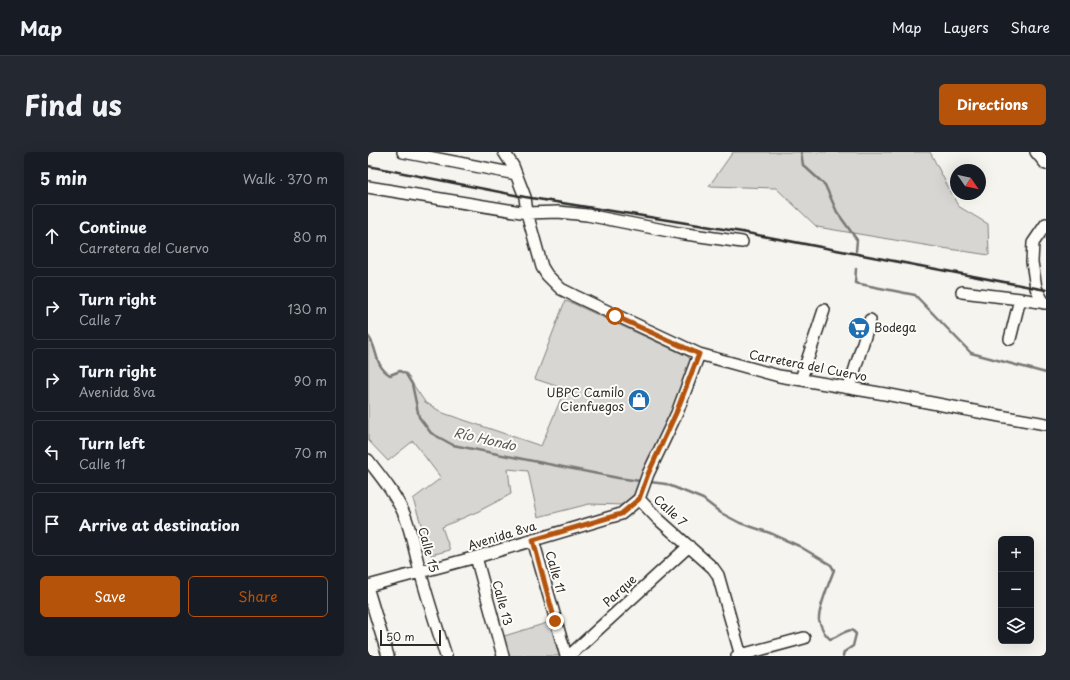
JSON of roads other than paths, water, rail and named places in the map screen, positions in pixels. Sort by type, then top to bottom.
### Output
[{"type":"street","points":[[403,152],[441,155],[515,170],[515,152]]},
{"type":"street","name":"Carretera del Cuervo","points":[[504,152],[515,170],[525,198],[527,213],[542,267],[547,275],[561,289],[615,316],[699,354],[779,376],[1046,424]]},
{"type":"street","points":[[1036,152],[1046,164]]},
{"type":"street","points":[[368,187],[527,213],[558,212],[587,215],[679,233],[742,242]]},
{"type":"street","points":[[1045,303],[1036,288],[1032,262],[1033,243],[1046,224]]},
{"type":"street","points":[[962,292],[1045,303]]},
{"type":"street","points":[[1010,340],[1020,299]]},
{"type":"street","points":[[801,379],[824,310]]},
{"type":"street","points":[[849,388],[870,320]]},
{"type":"street","name":"Calle 7","points":[[699,354],[676,413],[648,474],[639,499],[657,518],[713,568],[718,575],[739,656]]},
{"type":"street","name":"Calle 15","points":[[368,460],[387,484],[404,515],[411,533],[420,572],[446,656]]},
{"type":"street","name":"Avenida 8va","points":[[368,586],[476,557],[621,514],[639,499]]},
{"type":"street","name":"Calle 11","points":[[533,540],[566,656]]},
{"type":"street","name":"Parque","points":[[569,656],[689,546]]},
{"type":"street","name":"Calle 13","points":[[476,557],[503,656]]},
{"type":"street","points":[[368,590],[388,656]]},
{"type":"street","points":[[739,656],[804,638]]},
{"type":"waterway","points":[[801,152],[803,165],[825,185],[837,212],[857,240],[856,251]]},
{"type":"waterway","points":[[856,269],[855,283],[915,295],[971,353],[1046,373]]},
{"type":"waterway","name":"Río Hondo","points":[[368,336],[374,346],[378,362],[381,367],[390,375],[400,371],[406,374],[412,384],[419,417],[431,433],[453,445],[618,478],[640,481]]},
{"type":"waterway","name":"Río Hondo","points":[[650,482],[666,484],[703,499],[721,513],[740,523],[770,533],[799,546],[831,565],[834,570],[822,603],[819,620],[823,630],[830,639],[852,630],[856,634],[853,646],[844,652],[843,656]]},
{"type":"railway","points":[[368,166],[525,197],[742,232],[1046,290]]},
{"type":"place","name":"Bodega","points":[[859,328]]},
{"type":"place","name":"UBPC Camilo Cienfuegos","points":[[639,400]]}]
